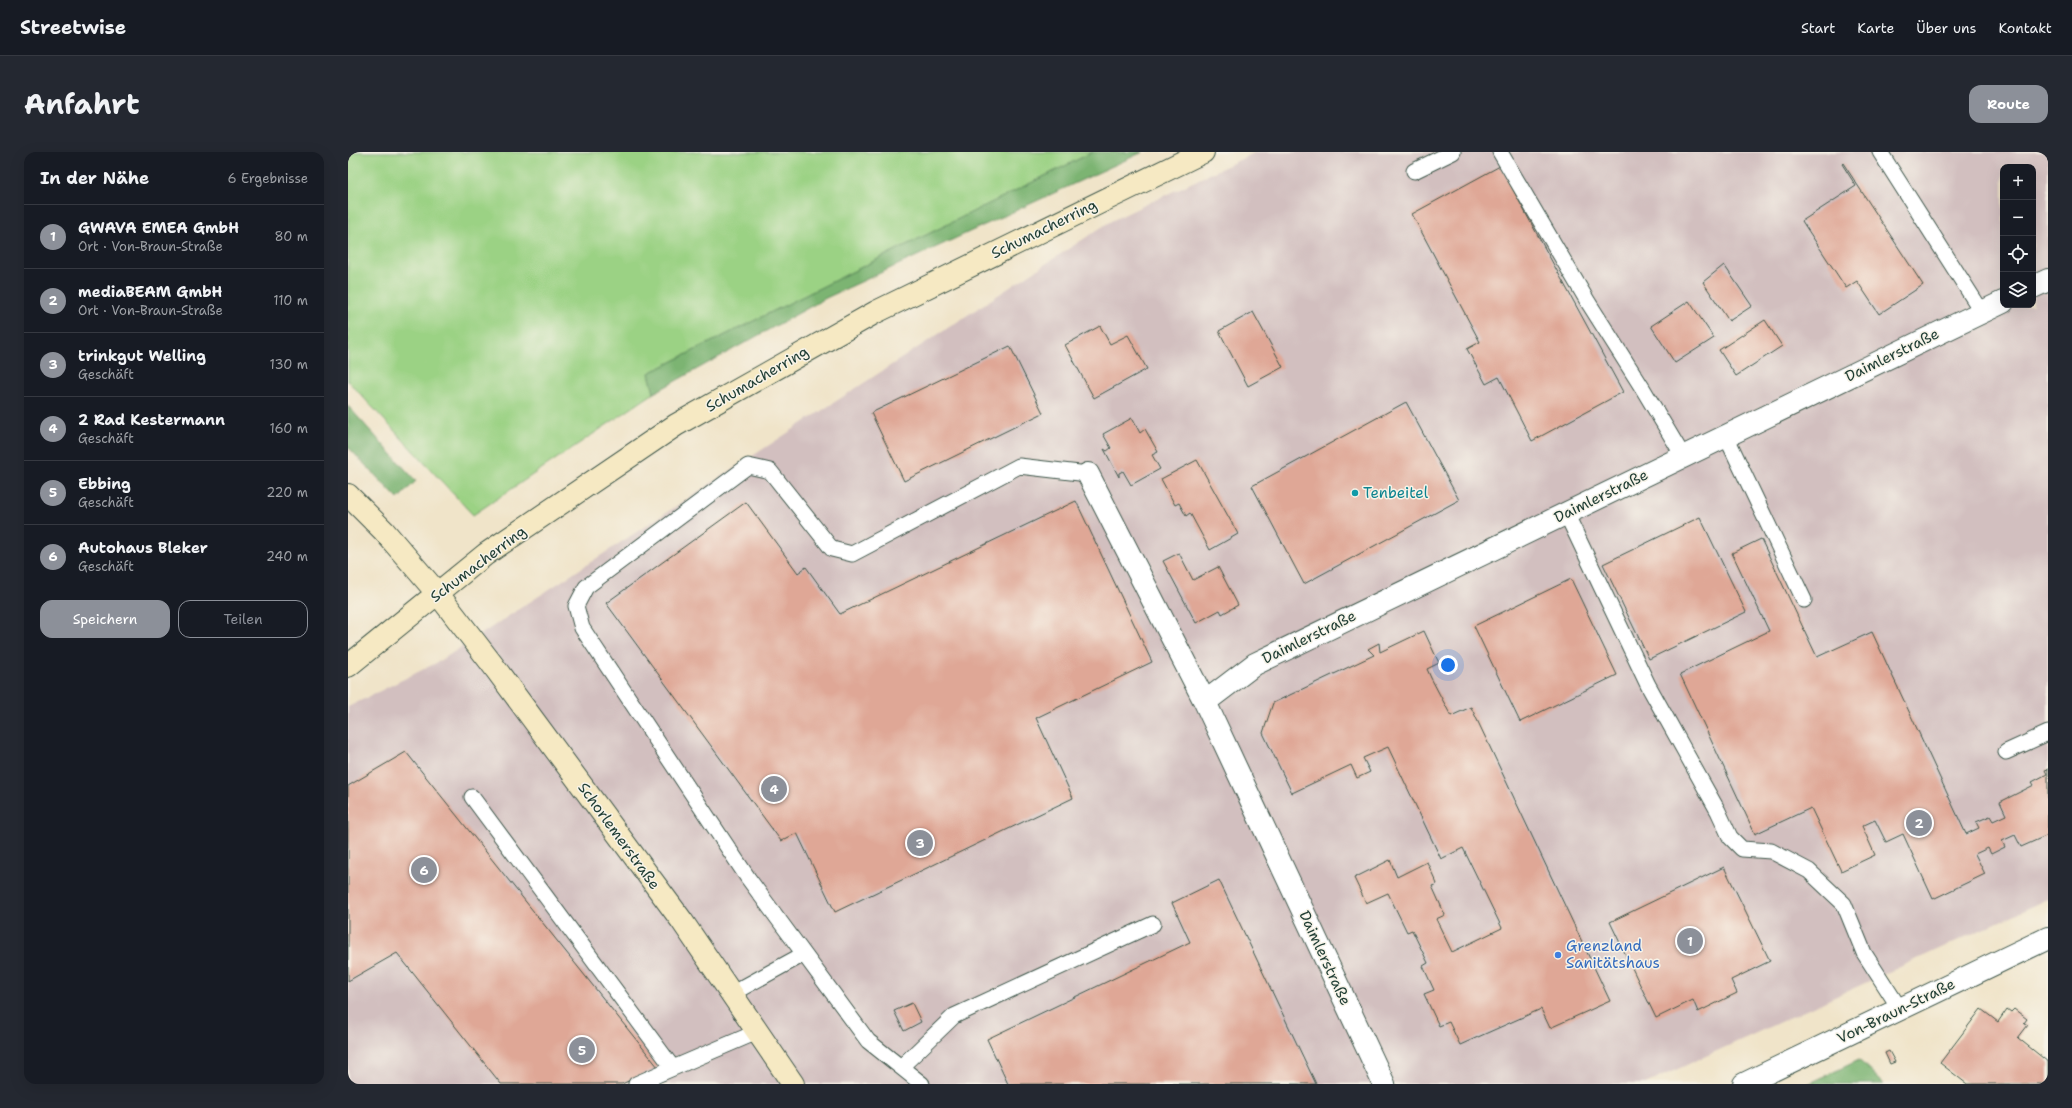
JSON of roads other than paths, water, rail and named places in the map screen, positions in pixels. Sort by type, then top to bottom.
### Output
[{"type":"main road","name":"Schumacherring","points":[[348,666],[486,554],[676,425],[876,312],[1203,152]]},
{"type":"main road","name":"Schorlemerstraße","points":[[348,495],[384,531],[438,594],[492,664],[682,921],[793,1084]]},
{"type":"street","points":[[2036,286],[2048,280]]},
{"type":"street","name":"Daimlerstraße","points":[[1205,702],[1255,664],[2000,303]]},
{"type":"street","name":"Daimlerstraße","points":[[1088,474],[1205,702],[1384,1084]]},
{"type":"street","name":"Von-Braun-Straße","points":[[1744,1084],[2048,938]]},
{"type":"lane","points":[[1414,171],[1453,152]]},
{"type":"lane","points":[[1500,152],[1588,302],[1683,456]]},
{"type":"lane","points":[[1880,152],[1982,312]]},
{"type":"lane","points":[[1726,436],[1804,600]]},
{"type":"lane","points":[[922,1084],[868,1041],[748,878],[582,628],[576,606],[586,587],[748,466],[770,471],[832,549],[852,554],[1019,466],[1088,474]]},
{"type":"lane","points":[[1566,513],[1648,685],[1718,811],[1730,837],[1742,849],[1771,851],[1809,871],[1844,904],[1864,953],[1900,1009]]},
{"type":"lane","points":[[2006,752],[2048,733]]},
{"type":"lane","points":[[472,797],[673,1068]]},
{"type":"lane","points":[[901,1067],[954,1016],[1153,924]]},
{"type":"lane","points":[[731,994],[804,954]]},
{"type":"lane","points":[[636,1084],[757,1032]]},
{"type":"place","name":"Tenbeitel","points":[[1355,493]]},
{"type":"place","name":"2 Rad Kestermann","points":[[774,789]]},
{"type":"place","name":"mediaBEAM GmbH","points":[[1919,823]]},
{"type":"place","name":"trinkgut Welling","points":[[920,843]]},
{"type":"place","name":"Autohaus Bleker","points":[[424,870]]},
{"type":"place","name":"GWAVA EMEA GmbH","points":[[1690,941]]},
{"type":"place","name":"Grenzland Sanitätshaus","points":[[1558,955]]},
{"type":"place","name":"Ebbing","points":[[582,1050]]}]
